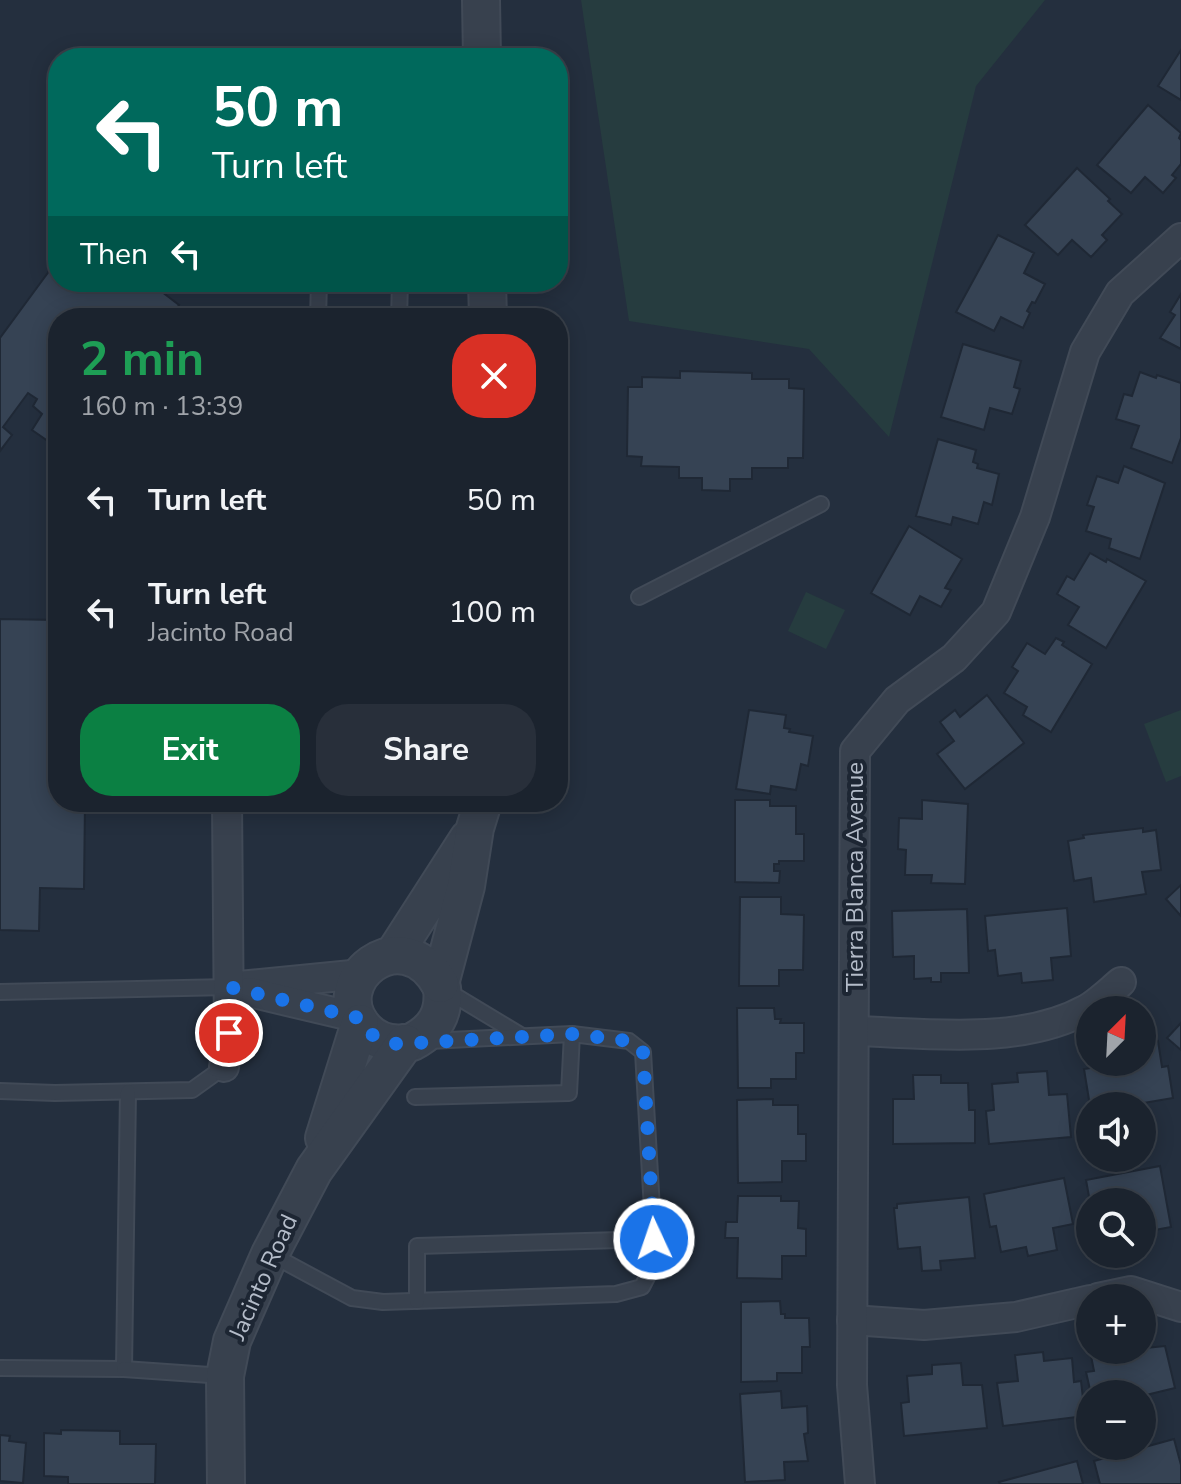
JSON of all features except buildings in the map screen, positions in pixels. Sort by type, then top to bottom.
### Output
[{"type":"street","points":[[481,0],[482,48]]},
{"type":"street","name":"Tierra Blanca Avenue","points":[[860,1484],[852,1385],[855,751],[897,700],[954,658],[996,612],[1035,517],[1085,352],[1120,293],[1181,238]]},
{"type":"street","points":[[224,1067],[229,1033],[227,812]]},
{"type":"street","points":[[394,954],[479,815]]},
{"type":"street","points":[[441,986],[423,961],[394,954],[379,958],[362,974],[353,994],[354,1009],[371,1035],[384,1042],[408,1042],[425,1035],[435,1025],[441,1012],[441,986],[466,886],[479,815]]},
{"type":"street","points":[[229,987],[362,974]]},
{"type":"street","points":[[854,1031],[946,1034],[1020,1032],[1053,1024],[1088,1008],[1121,982]]},
{"type":"street","points":[[229,987],[360,1021]]},
{"type":"street","name":"Jacinto Road","points":[[314,1170],[360,1021]]},
{"type":"street","name":"Jacinto Road","points":[[226,1484],[225,1376],[232,1341],[270,1254],[314,1170],[408,1042]]},
{"type":"street","points":[[1156,1299],[1181,1307]]},
{"type":"street","points":[[852,1320],[924,1325],[1016,1317],[1076,1303]]},
{"type":"lane","points":[[639,597],[821,504]]},
{"type":"lane","points":[[441,986],[523,1036]]},
{"type":"lane","points":[[0,992],[229,987]]},
{"type":"lane","points":[[415,1097],[569,1093],[572,1034]]},
{"type":"lane","points":[[270,1254],[352,1298],[383,1302],[616,1294],[642,1287],[655,1262],[643,1052],[629,1041],[572,1034],[408,1042]]},
{"type":"lane","points":[[0,1091],[192,1090],[224,1067]]},
{"type":"lane","points":[[124,1369],[128,1092]]},
{"type":"lane","points":[[417,1301],[417,1246],[654,1239]]},
{"type":"lane","points":[[0,1368],[124,1369],[225,1376]]},
{"type":"green space","points":[[581,0],[1045,0],[976,86],[889,437],[809,349],[629,321]]},
{"type":"green space","points":[[806,592],[845,610],[826,649],[788,631]]},
{"type":"green space","points":[[1181,710],[1181,776],[1166,782],[1144,724]]},
{"type":"route","points":[[229,1033],[229,987],[359,1018],[371,1035],[384,1042],[398,1044],[572,1034],[629,1041],[643,1052],[654,1239]]}]
